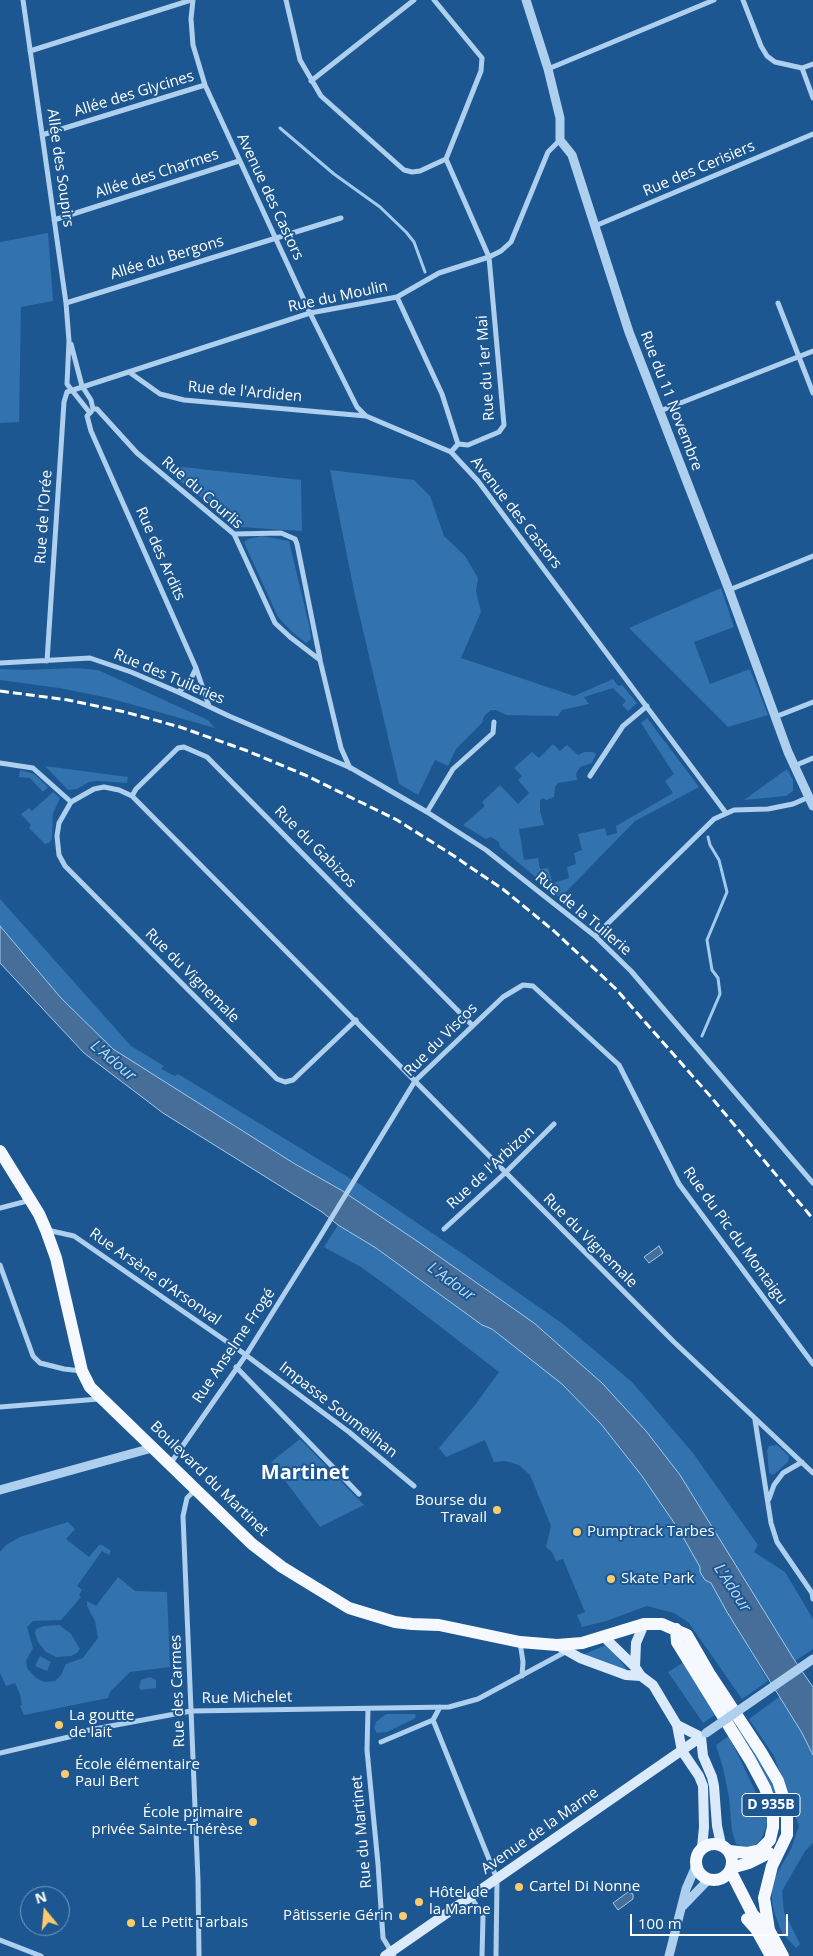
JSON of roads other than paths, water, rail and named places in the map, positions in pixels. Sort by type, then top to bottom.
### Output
[{"type":"main road","name":"Boulevard du Martinet","points":[[0,1151],[46,1230],[56,1258],[82,1371],[90,1386],[101,1399],[259,1550],[298,1577],[349,1608],[395,1622],[439,1625],[520,1642],[562,1648],[580,1658],[626,1675],[638,1672]]},
{"type":"main road","name":"Boulevard du Martinet","points":[[562,1648],[644,1624]]},
{"type":"main road","points":[[638,1672],[636,1643],[644,1624],[662,1624],[687,1635],[778,1781],[787,1809],[787,1834],[772,1866],[765,1891],[765,1912],[769,1930],[783,1956]]},
{"type":"main road","name":"D 935B","points":[[676,1629],[677,1642],[750,1760],[765,1788],[773,1811],[773,1827],[770,1840],[760,1850],[747,1853],[725,1848]]},
{"type":"main road","points":[[604,1637],[653,1685],[677,1725],[682,1751],[699,1776],[703,1786],[704,1828],[702,1848],[696,1858],[696,1866],[699,1872],[709,1879],[728,1876],[767,1855],[787,1834]]},
{"type":"main road","points":[[677,1725],[703,1735],[703,1756],[714,1786],[717,1826],[725,1848],[732,1859],[728,1876],[746,1918],[756,1929],[771,1956]]},
{"type":"main road","name":"Avenue de la Marne","points":[[390,1955],[703,1735]]},
{"type":"main road","points":[[702,1848],[711,1844],[725,1848]]},
{"type":"main road","points":[[728,1876],[753,1915],[769,1930]]},
{"type":"street","name":"Allée des Soupirs","points":[[23,0],[66,303],[69,341],[67,384],[71,389]]},
{"type":"street","points":[[30,51],[192,0]]},
{"type":"street","name":"Avenue des Castors","points":[[192,0],[193,45],[205,85],[310,313],[358,407],[366,416],[451,452],[478,481],[726,813]]},
{"type":"street","points":[[286,0],[300,60],[321,96],[404,170],[412,172],[420,171],[446,159],[481,71],[482,58],[434,0]]},
{"type":"street","points":[[311,81],[414,0]]},
{"type":"street","points":[[526,0],[548,69],[560,118],[560,140]]},
{"type":"street","points":[[548,69],[714,0]]},
{"type":"street","points":[[743,0],[761,46],[767,56],[775,62],[802,68],[813,64]]},
{"type":"street","points":[[802,68],[813,98]]},
{"type":"street","name":"Allée des Glycines","points":[[42,135],[205,85]]},
{"type":"street","name":"Rue des Cerisiers","points":[[595,226],[813,134]]},
{"type":"street","name":"Rue du 11 Novembre","points":[[560,140],[572,155],[630,332],[729,590],[775,717],[794,766],[813,806]]},
{"type":"street","name":"Rue du Moulin","points":[[82,386],[310,313],[397,297],[439,273],[489,257],[501,251],[511,242],[548,152],[560,140]]},
{"type":"street","points":[[446,159],[489,257]]},
{"type":"street","name":"Allée des Charmes","points":[[54,220],[239,161]]},
{"type":"street","name":"Allée du Bergons","points":[[66,303],[341,218]]},
{"type":"street","name":"Rue du 1er Mai","points":[[458,444],[468,445],[499,432],[504,425],[489,257]]},
{"type":"street","points":[[397,297],[442,394],[458,444],[451,452]]},
{"type":"street","points":[[778,303],[813,393]]},
{"type":"street","name":"Allée des Soupirs","points":[[69,341],[82,386]]},
{"type":"street","points":[[660,411],[813,351]]},
{"type":"street","name":"Rue de l'Ardiden","points":[[130,372],[160,394],[184,400],[366,416]]},
{"type":"street","points":[[71,389],[82,386]]},
{"type":"street","name":"Rue des Ardits","points":[[82,386],[91,400],[91,411],[87,416],[91,430],[196,668],[209,706]]},
{"type":"street","name":"Rue des Ardits","points":[[71,389],[91,411]]},
{"type":"street","name":"Rue de l'Orée","points":[[47,661],[64,402],[67,392],[71,389]]},
{"type":"street","name":"Rue du Courlis","points":[[91,411],[97,409],[137,452],[234,534],[275,623],[320,660]]},
{"type":"street","points":[[234,534],[281,533],[295,539],[298,544],[320,660],[341,748],[350,768]]},
{"type":"street","points":[[729,590],[813,556]]},
{"type":"street","name":"Rue des Tuileries","points":[[0,663],[90,658],[131,672],[278,736]]},
{"type":"street","points":[[178,692],[189,683],[196,668]]},
{"type":"street","points":[[775,717],[813,702]]},
{"type":"street","points":[[590,776],[623,726],[647,706]]},
{"type":"street","points":[[427,812],[453,769],[493,733],[494,722]]},
{"type":"street","name":"Rue de la Tuilerie","points":[[278,736],[350,768],[427,812],[486,850],[595,936],[631,971],[813,1183]]},
{"type":"street","name":"Rue du Gabizos","points":[[132,796],[136,789],[178,748],[184,747],[207,757],[472,1025]]},
{"type":"street","points":[[794,766],[813,758]]},
{"type":"street","points":[[0,763],[33,768],[71,802]]},
{"type":"street","name":"Rue du Vignemale","points":[[356,1020],[294,1080],[285,1082],[277,1079],[65,866],[59,855],[57,836],[59,823],[71,802],[94,789],[104,787],[119,790],[132,796],[356,1020],[674,1342],[813,1473]]},
{"type":"street","points":[[595,936],[714,819],[726,813],[745,808],[768,809],[793,804],[809,797]]},
{"type":"street","name":"Rue du Pic du Montaigu","points":[[503,997],[523,985],[534,986],[620,1065],[679,1184],[813,1364]]},
{"type":"street","name":"Rue du Viscos","points":[[318,1240],[416,1081],[503,997]]},
{"type":"street","name":"Rue de l'Arbizon","points":[[444,1229],[506,1173],[554,1124]]},
{"type":"street","points":[[0,1208],[30,1200]]},
{"type":"street","name":"Rue Arsène d'Arsonval","points":[[46,1230],[74,1236],[246,1355]]},
{"type":"street","name":"Rue Anselme Frogé","points":[[170,1464],[246,1355],[318,1240]]},
{"type":"street","points":[[0,1265],[33,1356],[40,1363],[82,1371]]},
{"type":"street","name":"Impasse Soumeilhan","points":[[246,1355],[349,1432],[414,1486]]},
{"type":"street","points":[[236,1368],[359,1494]]},
{"type":"street","points":[[0,1406],[101,1399]]},
{"type":"street","points":[[755,1419],[771,1523],[778,1542],[813,1595]]},
{"type":"street","points":[[0,1490],[152,1448]]},
{"type":"street","points":[[768,1502],[774,1485],[783,1473],[802,1462]]},
{"type":"street","name":"Rue des Carmes","points":[[196,1489],[187,1498],[183,1516],[198,1880],[199,1956]]},
{"type":"street","points":[[520,1642],[523,1662],[522,1676]]},
{"type":"street","name":"Rue Michelet","points":[[0,1753],[73,1736],[84,1731],[191,1711],[368,1709],[463,1705],[522,1676],[562,1648]]},
{"type":"street","points":[[703,1735],[813,1659]]},
{"type":"street","points":[[380,1742],[433,1720],[440,1707]]},
{"type":"street","name":"Rue du Martinet","points":[[368,1709],[367,1750],[383,1938],[390,1955]]},
{"type":"street","points":[[433,1720],[497,1878],[496,1956]]},
{"type":"street","points":[[669,1956],[689,1879],[696,1866]]},
{"type":"street","points":[[683,1906],[709,1879]]},
{"type":"street","points":[[471,1897],[482,1916],[482,1956]]},
{"type":"street","points":[[0,1940],[41,1956]]},
{"type":"water","name":"L'Adour","points":[[0,926],[61,998],[113,1049],[295,1164],[341,1190],[417,1241],[534,1323],[602,1383],[646,1431],[680,1475],[813,1687],[813,1755],[802,1733],[711,1583],[705,1580],[700,1572],[700,1567],[679,1530],[642,1476],[601,1424],[562,1384],[492,1329],[482,1325],[376,1248],[163,1113],[84,1053],[0,963]]},
{"type":"water","points":[[659,1246],[663,1253],[649,1263],[644,1257]]},
{"type":"water","points":[[628,1892],[633,1894],[633,1899],[618,1910],[613,1903]]},
{"type":"waterway","points":[[280,128],[334,174],[380,207],[406,232],[414,242],[425,272]]},
{"type":"waterway","points":[[702,1036],[720,994],[718,978],[712,970],[707,940],[727,892],[719,860],[710,845],[708,837]]},
{"type":"railway","points":[[0,691],[68,700],[125,712],[180,727],[245,750],[305,775],[397,820],[451,854],[504,890],[554,931],[615,988],[711,1097],[813,1219]]},
{"type":"place","name":"Bourse du Travail","points":[[497,1510]]},
{"type":"place","name":"Pumptrack Tarbes","points":[[577,1532]]},
{"type":"place","name":"Skate Park","points":[[611,1579]]},
{"type":"place","name":"La goutte de lait","points":[[59,1725]]},
{"type":"place","name":"École élémentaire Paul Bert","points":[[65,1774]]},
{"type":"place","name":"École primaire privée Sainte-Thérèse","points":[[253,1822]]},
{"type":"place","name":"Cartel Di Nonne","points":[[519,1887]]},
{"type":"place","name":"Hôtel de la Marne","points":[[419,1902]]},
{"type":"place","name":"Pâtisserie Gérin","points":[[403,1916]]},
{"type":"place","name":"Le Petit Tarbais","points":[[131,1923]]},
{"type":"district","name":"Martinet","points":[[305,1473]]}]
